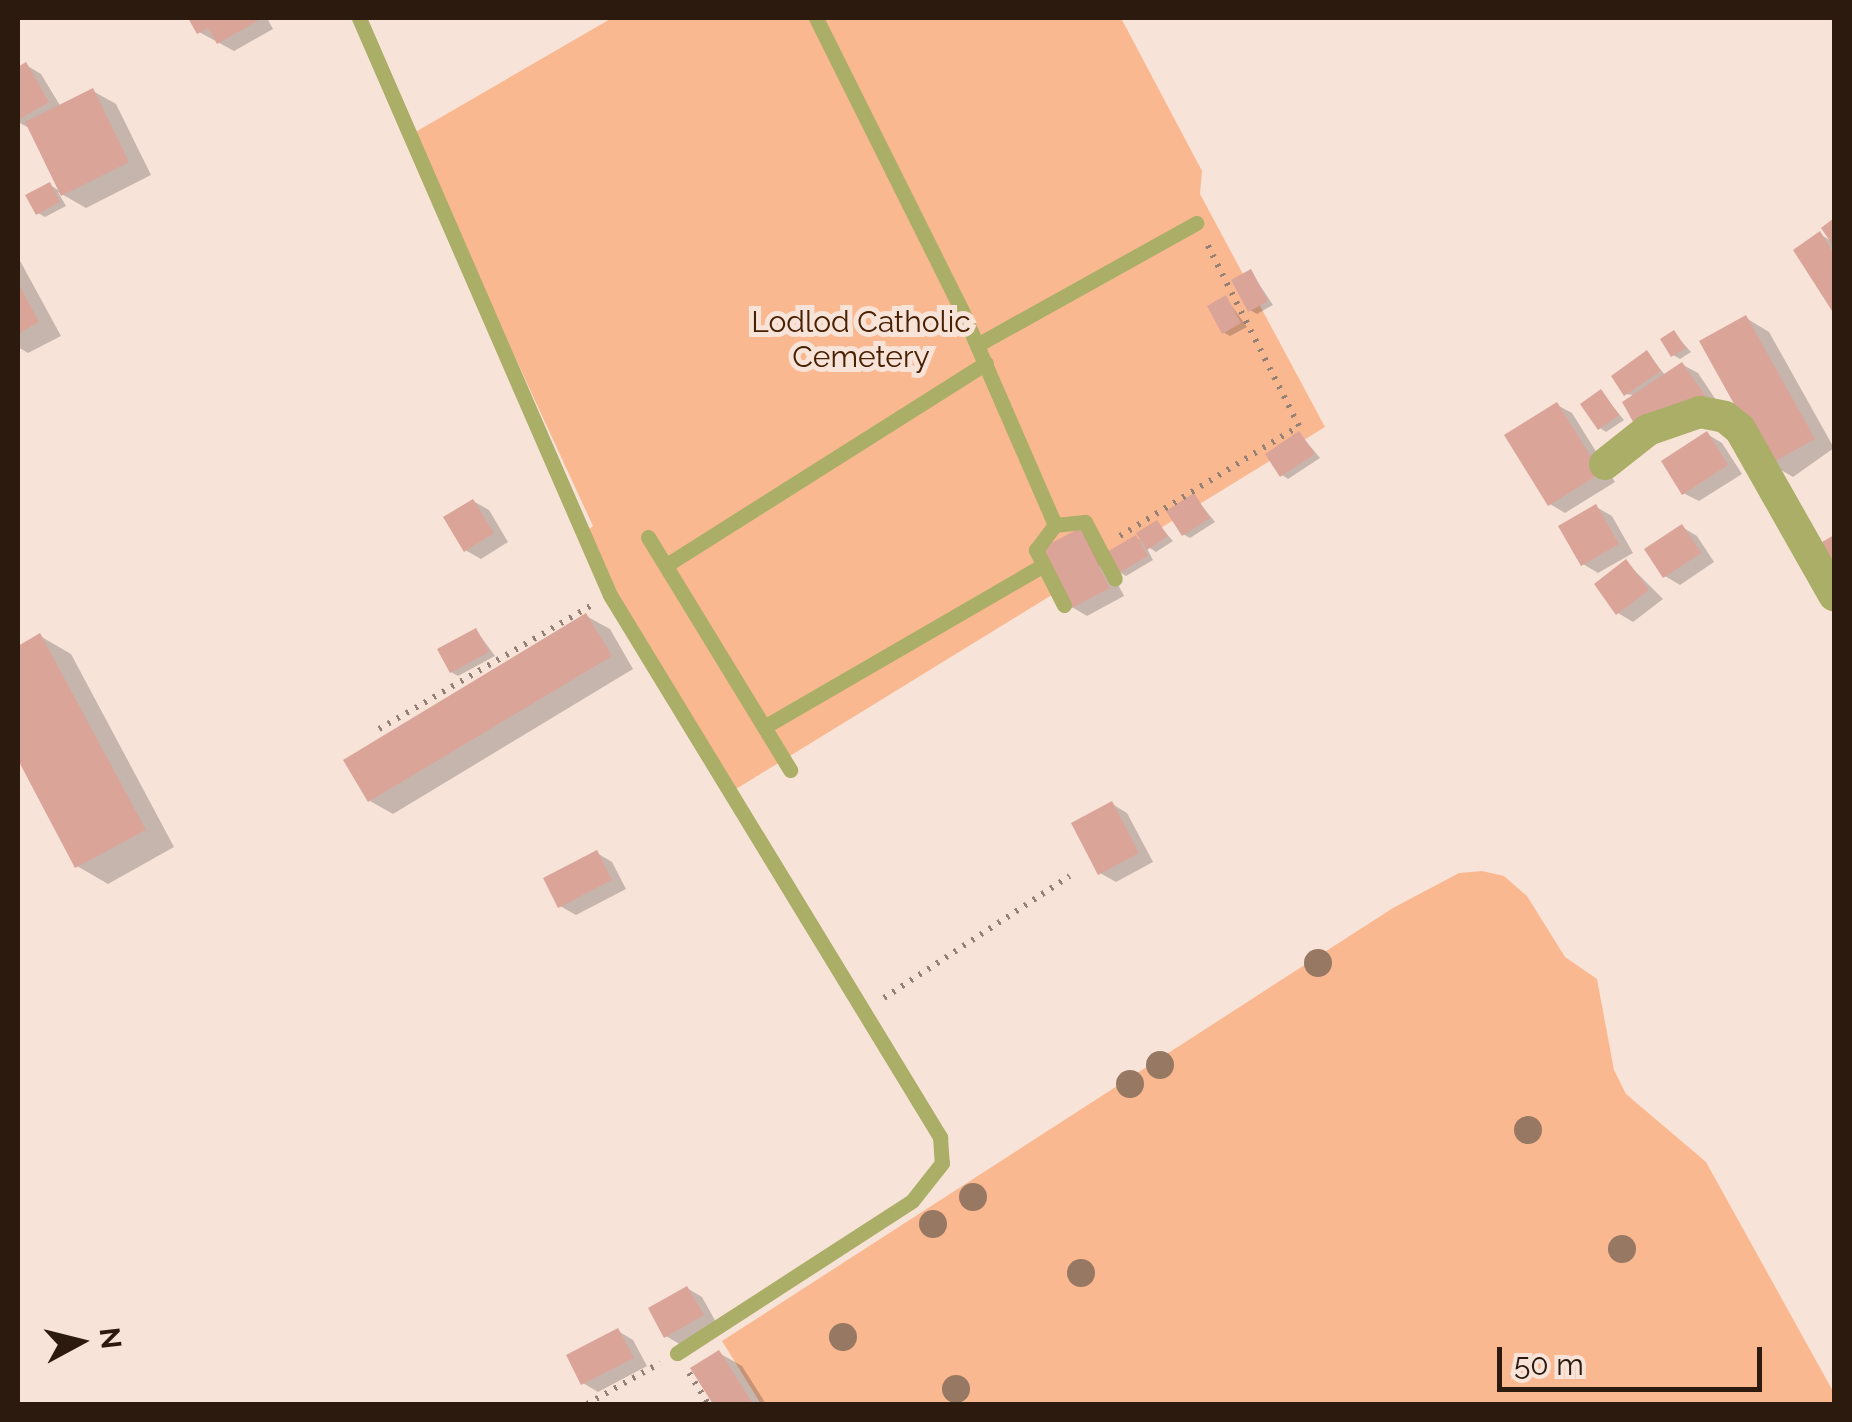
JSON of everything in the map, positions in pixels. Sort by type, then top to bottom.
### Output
[{"type":"street","points":[[1605,464],[1648,430],[1700,412],[1725,417],[1740,429],[1834,595]]},
{"type":"lane","points":[[359,18],[610,594],[862,1012],[931,1113],[942,1163],[912,1201],[677,1353]]},
{"type":"lane","points":[[816,18],[978,345],[1056,525]]},
{"type":"lane","points":[[978,345],[1196,223]]},
{"type":"lane","points":[[668,564],[986,363]]},
{"type":"lane","points":[[1064,605],[1036,550],[1056,525],[1085,522],[1115,578]]},
{"type":"lane","points":[[648,537],[668,564],[790,770]]},
{"type":"lane","points":[[764,727],[1044,566]]},
{"type":"path","points":[[1100,549],[1300,426],[1196,223]]},
{"type":"path","points":[[379,729],[610,594]]},
{"type":"path","points":[[862,1012],[1070,876]]},
{"type":"path","points":[[587,1404],[677,1353],[708,1404]]},
{"type":"green space","name":"Lodlod Catholic Cemetery","points":[[612,18],[1121,18],[1202,171],[1200,194],[1325,427],[728,794],[578,538],[593,526],[412,134]]},
{"type":"green space","points":[[1482,871],[1504,876],[1527,896],[1565,957],[1597,979],[1614,1070],[1626,1094],[1706,1162],[1834,1393],[1834,1404],[761,1404],[722,1341],[1393,908],[1459,873]]},
{"type":"building","points":[[188,18],[259,20],[217,44],[208,28],[197,34]]},
{"type":"building","points":[[26,62],[49,102],[18,120],[18,67]]},
{"type":"building","points":[[93,88],[129,162],[61,196],[25,122]]},
{"type":"building","points":[[50,182],[60,202],[36,215],[25,195]]},
{"type":"building","points":[[1834,218],[1834,247],[1821,228]]},
{"type":"building","points":[[1820,231],[1834,254],[1834,314],[1793,250]]},
{"type":"building","points":[[1251,269],[1268,301],[1248,312],[1231,280]]},
{"type":"building","points":[[18,283],[39,322],[18,334]]},
{"type":"building","points":[[1226,295],[1241,323],[1222,334],[1207,306]]},
{"type":"building","points":[[1746,315],[1815,439],[1768,465],[1699,341]]},
{"type":"building","points":[[1674,330],[1686,348],[1671,357],[1660,339]]},
{"type":"building","points":[[1647,350],[1661,371],[1624,396],[1611,376]]},
{"type":"building","points":[[1682,362],[1706,397],[1636,427],[1622,402]]},
{"type":"building","points":[[1601,389],[1619,415],[1598,430],[1580,404]]},
{"type":"building","points":[[1557,402],[1601,473],[1548,506],[1504,435]]},
{"type":"building","points":[[1299,431],[1315,454],[1280,477],[1265,454]]},
{"type":"building","points":[[1707,431],[1728,465],[1682,495],[1661,461]]},
{"type":"building","points":[[1194,493],[1210,518],[1182,536],[1166,511]]},
{"type":"building","points":[[473,499],[494,533],[464,552],[443,517]]},
{"type":"building","points":[[1596,504],[1619,544],[1581,566],[1558,526]]},
{"type":"building","points":[[1157,520],[1168,536],[1147,550],[1136,533]]},
{"type":"building","points":[[1682,524],[1701,553],[1663,578],[1644,549]]},
{"type":"building","points":[[1080,528],[1110,588],[1070,609],[1040,549]]},
{"type":"building","points":[[1136,535],[1148,556],[1117,574],[1105,553]]},
{"type":"building","points":[[1834,535],[1834,587],[1812,548]]},
{"type":"building","points":[[1626,559],[1649,590],[1616,615],[1594,584]]},
{"type":"building","points":[[586,613],[612,656],[368,802],[343,760]]},
{"type":"building","points":[[476,628],[489,652],[450,673],[437,649]]},
{"type":"building","points":[[40,633],[146,830],[75,868],[18,760],[18,646]]},
{"type":"building","points":[[1112,801],[1139,853],[1098,875],[1071,823]]},
{"type":"building","points":[[597,850],[612,880],[558,908],[543,878]]},
{"type":"building","points":[[687,1286],[704,1315],[664,1338],[648,1308]]},
{"type":"building","points":[[618,1328],[634,1358],[581,1385],[566,1355]]},
{"type":"building","points":[[719,1350],[753,1404],[713,1404],[690,1368]]}]
